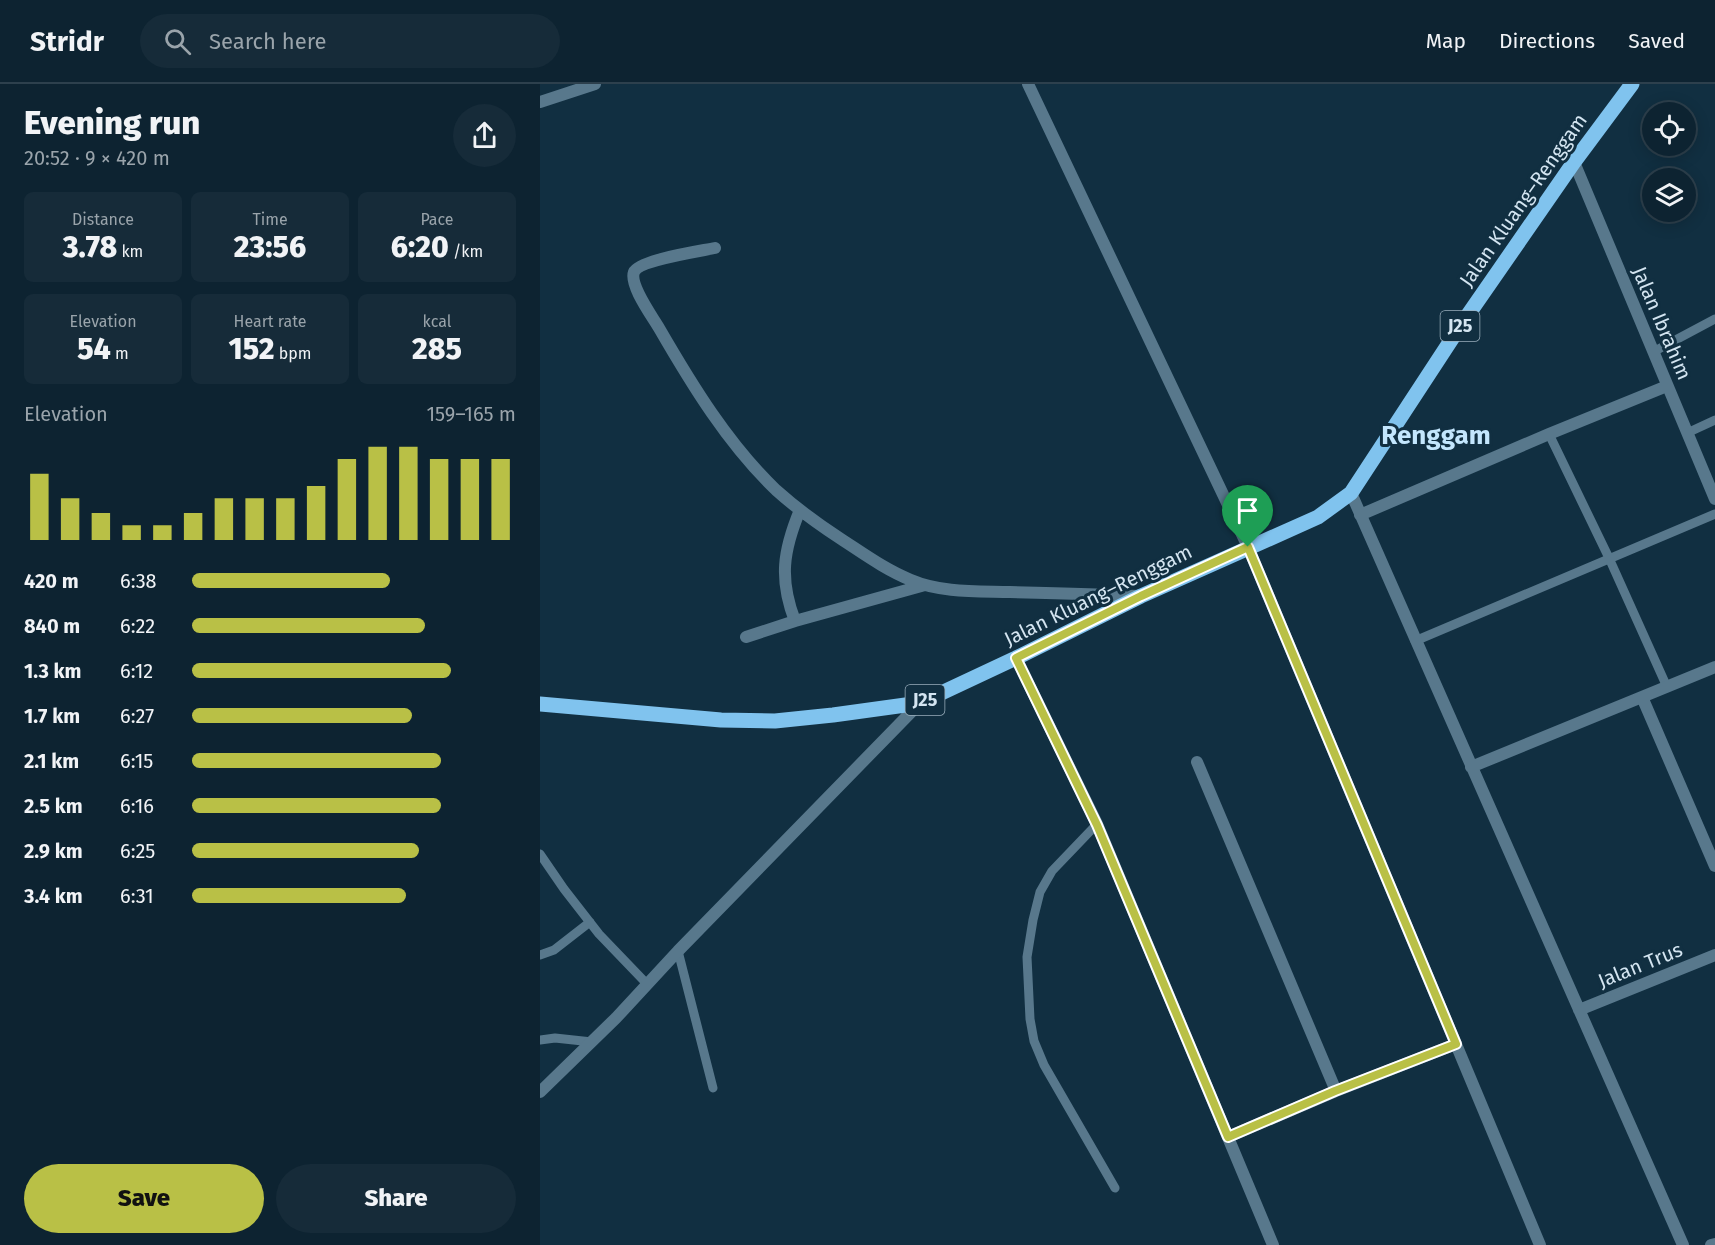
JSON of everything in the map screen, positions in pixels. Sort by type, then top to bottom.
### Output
[{"type":"main road","name":"Jalan Kluang–Renggam","points":[[540,704],[721,720],[776,721],[920,703],[1141,596],[1318,517],[1351,493],[1461,325],[1574,162],[1632,84]]},
{"type":"street","points":[[540,102],[595,84]]},
{"type":"street","points":[[1028,84],[1248,547],[1540,1245]]},
{"type":"street","name":"Jalan Ibrahim","points":[[1574,162],[1715,499]]},
{"type":"street","points":[[716,248],[638,266],[634,271],[633,280],[675,355],[734,443],[775,489],[800,510],[877,563],[894,573],[925,585],[966,590],[1141,596]]},
{"type":"street","points":[[1360,515],[1667,386]]},
{"type":"street","points":[[1351,493],[1683,1245]]},
{"type":"street","points":[[795,621],[787,601],[784,579],[787,552],[800,510]]},
{"type":"street","points":[[746,637],[925,585]]},
{"type":"street","points":[[1016,658],[1097,825],[1273,1245]]},
{"type":"street","points":[[1471,767],[1715,667]]},
{"type":"street","points":[[1642,697],[1715,866]]},
{"type":"street","points":[[540,1092],[592,1042],[920,703]]},
{"type":"street","points":[[1197,762],[1335,1091]]},
{"type":"street","name":"Jalan Trus","points":[[1579,1010],[1715,956]]},
{"type":"street","points":[[1228,1137],[1335,1091],[1456,1044]]},
{"type":"lane","points":[[1653,352],[1715,319]]},
{"type":"lane","points":[[1688,433],[1715,420]]},
{"type":"lane","points":[[1549,434],[1609,558],[1666,687]]},
{"type":"lane","points":[[1415,641],[1715,514]]},
{"type":"lane","points":[[1097,825],[1052,872],[1040,892],[1027,957],[1030,1019],[1034,1041],[1044,1065],[1115,1188]]},
{"type":"lane","points":[[540,854],[590,922],[647,984]]},
{"type":"lane","points":[[540,956],[554,950],[590,922]]},
{"type":"lane","points":[[678,951],[713,1088]]},
{"type":"lane","points":[[540,1040],[555,1038],[592,1042]]},
{"type":"district","name":"Renggam","points":[[1436,435]]},
{"type":"route","points":[[1248,547],[1456,1044],[1335,1091],[1228,1137],[1097,825],[1016,658],[1141,596],[1248,547]]}]
